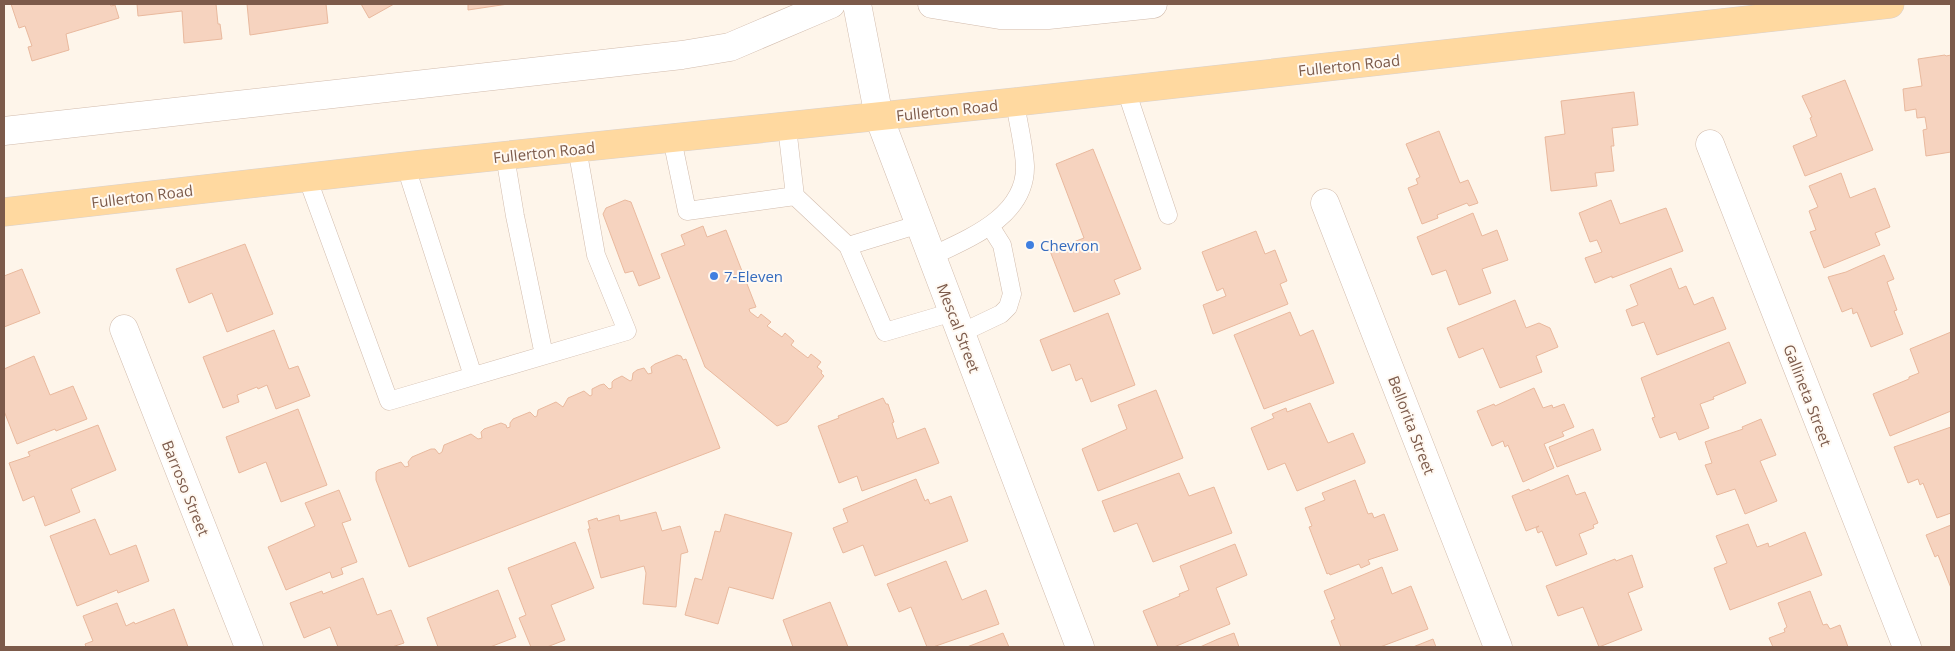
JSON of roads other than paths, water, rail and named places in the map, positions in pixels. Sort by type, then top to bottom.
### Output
[{"type":"main road","name":"Fullerton Road","points":[[4,212],[307,177],[1126,90],[1890,4]]},
{"type":"street","points":[[4,131],[682,55],[730,47],[831,4]]},
{"type":"street","name":"Mescal Street","points":[[857,4],[879,117],[1080,647]]},
{"type":"street","points":[[932,4],[1000,15],[1048,15],[1153,4]]},
{"type":"street","name":"Gallineta Street","points":[[1710,144],[1907,647]]},
{"type":"street","name":"Bellorita Street","points":[[1325,203],[1498,647]]},
{"type":"street","name":"Barroso Street","points":[[124,329],[249,647]]},
{"type":"lane","points":[[1126,90],[1168,214]]},
{"type":"lane","points":[[932,256],[963,242],[990,226],[1013,206],[1022,185],[1025,167],[1014,102]]},
{"type":"lane","points":[[787,127],[795,196],[848,246],[885,332],[1001,314],[1008,307],[1012,294],[1002,245],[990,226]]},
{"type":"lane","points":[[672,139],[687,211],[795,196]]},
{"type":"lane","points":[[307,177],[389,401],[627,331],[596,255],[577,148]]},
{"type":"lane","points":[[506,156],[515,216],[544,355]]},
{"type":"lane","points":[[406,167],[473,376]]},
{"type":"lane","points":[[848,246],[920,224]]},
{"type":"place","name":"Chevron","points":[[1030,245]]},
{"type":"place","name":"7-Eleven","points":[[714,276]]}]
